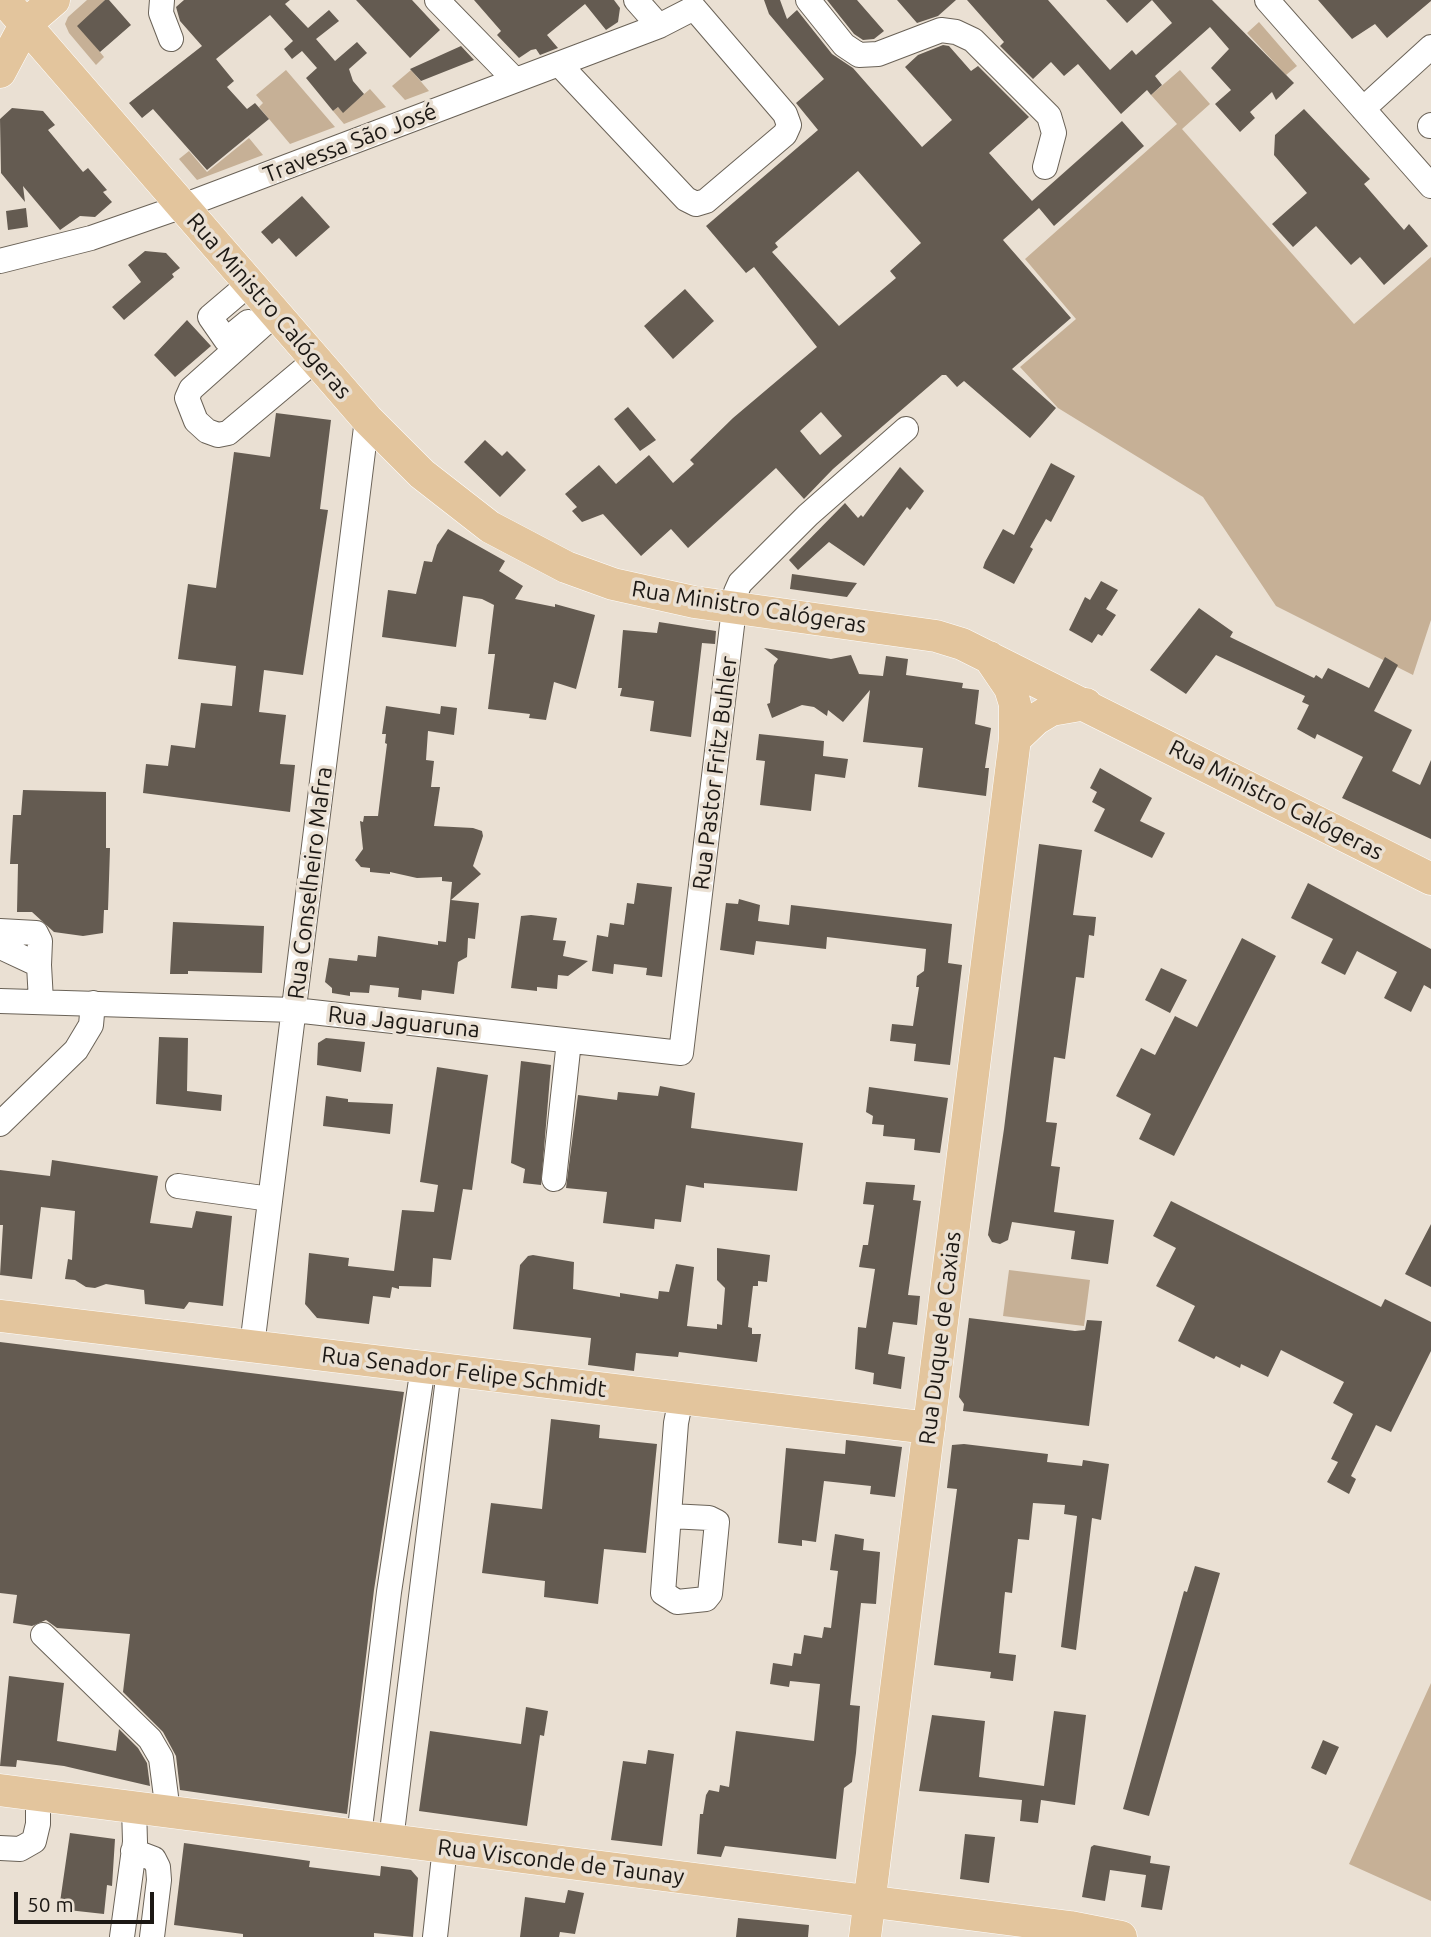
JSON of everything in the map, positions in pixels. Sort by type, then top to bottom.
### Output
[{"type":"main road","name":"Rua Ministro Calógeras","points":[[4,0],[13,29],[183,206],[367,419],[453,502],[523,547],[566,568],[613,584],[734,608],[936,636],[988,656],[1086,704],[1431,879]]},
{"type":"main road","points":[[0,72],[13,29],[54,0]]},
{"type":"main road","name":"Rua Duque de Caxias","points":[[864,1937],[1015,739],[1015,704],[1010,688],[988,656]]},
{"type":"main road","points":[[1015,739],[1051,710],[1086,704]]},
{"type":"main road","name":"Rua Senador Felipe Schmidt","points":[[0,1316],[929,1428]]},
{"type":"main road","name":"Rua Visconde de Taunay","points":[[0,1790],[870,1901],[1070,1932],[1121,1937]]},
{"type":"street","points":[[162,0],[161,13],[171,39]]},
{"type":"street","points":[[438,0],[515,80]]},
{"type":"street","points":[[635,0],[659,26]]},
{"type":"street","points":[[808,0],[844,45],[859,55],[878,54],[942,30],[956,32],[973,40],[1049,116],[1054,133],[1045,167]]},
{"type":"street","points":[[1266,0],[1431,186]]},
{"type":"street","name":"Travessa São José","points":[[0,261],[91,238],[183,206],[659,26],[694,8],[785,114],[789,125],[785,134],[706,201],[696,204],[686,200],[559,64]]},
{"type":"street","points":[[1363,109],[1431,47]]},
{"type":"street","points":[[264,301],[191,389],[187,398],[196,421],[207,431],[218,435],[228,433],[315,360]]},
{"type":"street","points":[[230,344],[211,317],[264,301]]},
{"type":"street","name":"Rua Conselheiro Mafra","points":[[252,1346],[367,419]]},
{"type":"street","name":"Rua Pastor Fritz Buhler","points":[[681,1053],[734,608],[740,583],[803,519],[906,429]]},
{"type":"street","points":[[0,930],[36,933],[40,941],[41,1002]]},
{"type":"street","points":[[0,943],[5,949],[39,965]]},
{"type":"street","name":"Rua Jaguaruna","points":[[0,1001],[294,1010],[681,1053]]},
{"type":"street","points":[[0,1125],[76,1050],[91,1025],[93,1003]]},
{"type":"street","points":[[554,1180],[569,1041]]},
{"type":"street","points":[[178,1186],[271,1199]]},
{"type":"street","points":[[359,1836],[389,1592],[436,1369]]},
{"type":"street","points":[[391,1840],[421,1595],[436,1369]]},
{"type":"street","points":[[670,1516],[676,1423],[681,1398]]},
{"type":"street","points":[[389,1592],[421,1595]]},
{"type":"street","points":[[43,1635],[150,1739],[161,1758],[168,1812]]},
{"type":"street","points":[[0,1848],[20,1849],[34,1841],[38,1824],[38,1795]]},
{"type":"street","points":[[122,1937],[134,1851],[134,1807]]},
{"type":"street","points":[[435,1937],[445,1847]]},
{"type":"street","points":[[134,1851],[154,1859],[158,1867],[159,1880],[152,1937]]},
{"type":"shaded area","points":[[87,0],[105,0],[79,26],[104,57],[96,65],[69,33],[65,24],[68,17]]},
{"type":"shaded area","points":[[1259,22],[1297,66],[1286,75],[1247,33]]},
{"type":"shaded area","points":[[286,70],[335,127],[290,144],[259,107],[263,103],[256,95]]},
{"type":"shaded area","points":[[411,70],[429,91],[405,100],[392,86]]},
{"type":"shaded area","points":[[1180,70],[1210,104],[1182,129],[1354,324],[1431,257],[1431,620],[1413,675],[1276,606],[1203,497],[1058,408],[1020,367],[1076,319],[1025,259],[1177,124],[1151,95]]},
{"type":"shaded area","points":[[370,89],[386,107],[344,124],[333,111],[338,107],[343,112]]},
{"type":"shaded area","points":[[249,138],[263,155],[197,180],[179,159],[189,151],[207,172]]},
{"type":"shaded area","points":[[1009,1270],[1090,1280],[1084,1326],[1003,1316]]},
{"type":"shaded area","points":[[1431,1683],[1431,1901],[1349,1864]]},
{"type":"building","points":[[105,0],[109,0],[131,25],[100,52],[77,26]]},
{"type":"building","points":[[184,0],[290,0],[285,4],[308,28],[329,10],[339,21],[316,39],[335,61],[357,42],[367,53],[349,69],[353,81],[364,94],[343,113],[338,107],[333,111],[306,78],[317,68],[302,51],[292,59],[284,49],[293,41],[270,15],[216,59],[234,81],[227,87],[247,109],[255,103],[269,119],[207,170],[153,109],[142,118],[129,103],[202,46],[180,21],[176,7]]},
{"type":"building","points":[[356,0],[412,0],[440,30],[410,58]]},
{"type":"building","points":[[474,0],[614,0],[620,8],[618,22],[606,30],[585,4],[547,35],[558,48],[540,55],[536,49],[531,50],[519,58],[497,35],[501,31]]},
{"type":"building","points":[[764,0],[780,0],[787,19],[797,10],[832,54],[853,68],[922,147],[952,120],[905,67],[918,55],[943,45],[949,46],[971,71],[978,66],[1029,117],[989,153],[1032,201],[1122,121],[1144,146],[1054,226],[1039,208],[1003,240],[1071,318],[1012,369],[1056,408],[1030,438],[964,381],[957,387],[946,375],[942,375],[833,469],[804,499],[776,468],[688,548],[671,529],[641,556],[603,514],[582,522],[572,511],[577,507],[565,494],[599,465],[616,484],[649,455],[673,483],[694,464],[690,460],[733,418],[817,347],[754,267],[746,273],[706,226],[818,130],[796,103],[824,79],[769,14]],"holes":[[[858,171],[921,243],[890,271],[896,278],[839,326],[772,252],[778,247],[775,243]],[[821,412],[842,436],[820,455],[800,431]]]},
{"type":"building","points":[[827,0],[857,0],[884,31],[874,39],[863,40],[854,34]]},
{"type":"building","points":[[897,0],[956,0],[938,16],[917,23]]},
{"type":"building","points":[[967,0],[1048,0],[1110,70],[1132,50],[1136,55],[1172,23],[1152,0],[1212,0],[1294,83],[1276,100],[1272,92],[1250,112],[1255,118],[1240,132],[1215,104],[1231,90],[1211,68],[1229,49],[1210,27],[1155,76],[1162,85],[1151,95],[1147,90],[1121,114],[1078,64],[1064,76],[1051,62],[1033,79],[1000,46],[1004,42]]},
{"type":"building","points":[[1106,0],[1152,0],[1127,23]]},
{"type":"building","points":[[1318,0],[1431,1],[1387,38],[1375,24],[1352,39]]},
{"type":"building","points":[[461,46],[474,60],[421,81],[410,69]]},
{"type":"building","points":[[12,108],[43,111],[55,125],[48,130],[83,172],[88,168],[107,190],[103,192],[112,202],[95,217],[80,216],[60,230],[23,186],[25,202],[1,173],[0,119]]},
{"type":"building","points":[[1304,109],[1370,179],[1364,184],[1404,230],[1409,224],[1428,246],[1384,285],[1360,257],[1351,265],[1316,226],[1293,247],[1272,224],[1307,193],[1274,155],[1275,135]]},
{"type":"building","points":[[302,196],[330,227],[296,257],[279,238],[272,244],[261,232]]},
{"type":"building","points":[[26,208],[28,227],[8,230],[6,211]]},
{"type":"building","points":[[145,251],[166,253],[180,268],[172,274],[174,277],[124,320],[112,307],[141,282],[128,265]]},
{"type":"building","points":[[685,289],[714,321],[673,359],[644,326]]},
{"type":"building","points":[[187,320],[211,346],[175,377],[154,355]]},
{"type":"building","points":[[628,407],[656,440],[640,451],[614,419]]},
{"type":"building","points":[[276,413],[331,420],[320,509],[328,510],[303,675],[264,670],[259,712],[286,715],[280,764],[295,765],[290,812],[143,793],[146,764],[168,766],[171,745],[195,748],[201,703],[232,706],[236,666],[178,659],[188,584],[216,588],[234,452],[270,457]]},
{"type":"building","points":[[485,440],[502,456],[507,451],[526,470],[500,497],[464,462]]},
{"type":"building","points":[[1051,463],[1075,476],[1051,522],[1046,519],[1030,547],[1033,549],[1014,584],[983,568],[1003,529],[1014,535]]},
{"type":"building","points":[[900,467],[924,491],[910,510],[907,507],[864,566],[829,542],[798,570],[789,560],[845,503],[858,518],[861,515],[863,517]]},
{"type":"building","points":[[448,529],[505,561],[499,571],[523,586],[515,599],[555,607],[555,604],[595,615],[576,689],[554,682],[546,720],[529,718],[530,714],[488,709],[495,654],[488,654],[494,605],[482,599],[463,596],[456,647],[382,637],[388,590],[416,594],[424,561],[432,562],[437,545]]},
{"type":"building","points":[[792,574],[857,583],[847,597],[790,589]]},
{"type":"building","points":[[1101,581],[1118,590],[1106,609],[1116,615],[1102,636],[1098,634],[1092,643],[1069,630],[1085,597],[1090,600]]},
{"type":"building","points":[[1199,608],[1233,632],[1230,637],[1314,678],[1316,675],[1322,679],[1328,668],[1369,688],[1385,657],[1398,665],[1374,711],[1412,730],[1392,771],[1420,785],[1431,760],[1431,839],[1342,798],[1363,757],[1317,734],[1315,739],[1297,729],[1309,705],[1302,702],[1305,696],[1216,655],[1186,694],[1150,670]]},
{"type":"building","points":[[659,622],[716,631],[715,644],[702,643],[691,737],[650,731],[654,701],[620,696],[622,688],[618,688],[623,630],[657,633]]},
{"type":"building","points":[[764,648],[831,659],[851,655],[859,674],[883,676],[886,656],[908,659],[906,675],[963,683],[962,688],[979,690],[975,724],[991,728],[985,768],[989,768],[986,796],[918,787],[923,748],[863,742],[870,690],[843,722],[828,710],[827,716],[814,707],[802,705],[772,718],[767,704],[770,703],[774,665],[778,659]]},
{"type":"building","points":[[386,706],[440,714],[441,706],[457,708],[454,735],[428,731],[426,760],[434,761],[431,787],[440,787],[434,826],[473,828],[482,831],[483,836],[473,866],[481,874],[451,900],[479,903],[475,939],[468,938],[467,957],[458,962],[454,994],[422,990],[421,1000],[398,997],[399,988],[370,985],[369,993],[350,992],[350,996],[332,993],[332,988],[325,982],[329,958],[357,961],[358,955],[376,957],[378,936],[438,945],[438,941],[446,942],[452,882],[442,881],[442,877],[417,878],[390,872],[370,872],[370,868],[361,867],[355,860],[363,849],[360,821],[363,822],[364,816],[378,816],[387,744],[386,734],[382,734]]},
{"type":"building","points":[[759,734],[824,741],[823,756],[848,759],[845,778],[815,774],[811,811],[760,805],[765,761],[756,760]]},
{"type":"building","points":[[1100,768],[1152,798],[1140,821],[1165,833],[1152,858],[1094,831],[1105,809],[1092,802],[1097,792],[1090,788]]},
{"type":"building","points":[[23,790],[106,792],[106,848],[110,848],[108,910],[104,910],[103,933],[83,936],[54,932],[32,912],[17,912],[18,864],[10,864],[13,815],[21,815]]},
{"type":"building","points":[[1039,844],[1082,850],[1073,915],[1096,917],[1094,936],[1089,935],[1084,978],[1076,977],[1065,1059],[1054,1057],[1046,1122],[1057,1123],[1051,1166],[1060,1167],[1054,1212],[1114,1220],[1108,1264],[1071,1259],[1075,1231],[1012,1222],[1008,1240],[1000,1244],[992,1242],[988,1235],[1004,1129]]},
{"type":"building","points":[[637,883],[672,887],[662,977],[646,975],[647,968],[614,964],[613,974],[592,971],[597,935],[608,937],[610,923],[624,925],[627,903],[634,904]]},
{"type":"building","points":[[1308,883],[1431,949],[1431,989],[1424,985],[1411,1012],[1384,998],[1397,972],[1357,951],[1345,975],[1321,963],[1333,939],[1291,918]]},
{"type":"building","points":[[739,899],[760,905],[758,921],[789,925],[791,905],[952,924],[948,963],[962,965],[950,1065],[914,1061],[916,1044],[890,1041],[892,1024],[913,1026],[919,987],[916,987],[917,976],[924,971],[926,949],[827,937],[826,949],[756,941],[754,955],[720,950],[726,903],[738,904]]},
{"type":"building","points":[[521,916],[557,918],[553,940],[566,941],[563,956],[588,961],[568,976],[558,975],[557,989],[537,987],[537,991],[511,988]]},
{"type":"building","points":[[173,922],[264,926],[262,973],[188,971],[188,974],[170,974]]},
{"type":"building","points":[[1242,938],[1276,956],[1174,1156],[1139,1139],[1151,1114],[1116,1096],[1141,1048],[1155,1055],[1175,1016],[1197,1027]]},
{"type":"building","points":[[1161,968],[1187,980],[1170,1013],[1145,1000]]},
{"type":"building","points":[[159,1037],[188,1038],[187,1091],[222,1095],[221,1111],[156,1104]]},
{"type":"building","points":[[326,1038],[365,1042],[361,1072],[317,1065],[318,1043]]},
{"type":"building","points":[[521,1061],[551,1065],[541,1185],[523,1183],[525,1169],[511,1163]]},
{"type":"building","points":[[437,1067],[488,1075],[472,1190],[463,1189],[451,1260],[433,1258],[431,1287],[392,1287],[390,1298],[373,1296],[369,1324],[317,1318],[305,1304],[309,1253],[349,1258],[348,1266],[394,1271],[402,1210],[434,1212],[438,1185],[420,1182]]},
{"type":"building","points":[[660,1086],[695,1093],[691,1128],[803,1143],[797,1191],[704,1183],[704,1188],[686,1185],[681,1222],[655,1219],[654,1229],[603,1223],[607,1192],[566,1188],[578,1095],[617,1100],[618,1092],[658,1096]]},
{"type":"building","points":[[869,1087],[948,1098],[940,1153],[914,1150],[915,1139],[883,1136],[884,1125],[872,1124],[873,1116],[866,1112]]},
{"type":"building","points":[[326,1096],[348,1099],[348,1102],[393,1104],[390,1134],[323,1126]]},
{"type":"building","points":[[52,1160],[158,1176],[150,1223],[192,1228],[196,1211],[232,1216],[223,1306],[189,1302],[184,1309],[145,1304],[144,1290],[106,1284],[95,1288],[86,1287],[75,1280],[65,1279],[68,1259],[72,1260],[75,1211],[41,1207],[32,1279],[0,1275],[3,1225],[0,1225],[0,1170],[50,1176]]},
{"type":"building","points":[[866,1182],[915,1185],[913,1200],[921,1201],[908,1295],[920,1296],[917,1325],[893,1322],[888,1354],[905,1357],[901,1389],[873,1384],[874,1373],[855,1369],[858,1327],[866,1328],[875,1269],[859,1267],[863,1245],[868,1245],[874,1205],[863,1204]]},
{"type":"building","points":[[1171,1201],[1381,1307],[1385,1299],[1431,1322],[1431,1351],[1391,1432],[1376,1425],[1351,1476],[1356,1479],[1349,1494],[1327,1482],[1338,1462],[1331,1459],[1353,1414],[1333,1403],[1344,1382],[1281,1350],[1268,1377],[1241,1364],[1240,1368],[1216,1356],[1214,1359],[1178,1341],[1195,1306],[1156,1286],[1176,1248],[1153,1236]]},
{"type":"building","points":[[1431,1224],[1431,1287],[1405,1274]]},
{"type":"building","points":[[717,1248],[770,1255],[767,1282],[758,1281],[758,1286],[753,1286],[748,1327],[752,1328],[752,1334],[761,1334],[757,1362],[679,1352],[678,1357],[636,1353],[634,1371],[588,1365],[591,1338],[513,1329],[520,1265],[528,1256],[533,1255],[574,1262],[573,1289],[620,1297],[620,1293],[658,1299],[659,1291],[669,1292],[676,1264],[694,1267],[687,1326],[717,1329],[717,1324],[722,1325],[725,1288],[717,1280]]},
{"type":"building","points":[[969,1318],[1075,1331],[1085,1330],[1087,1320],[1102,1321],[1089,1426],[963,1411],[964,1404],[959,1397]]},
{"type":"building","points":[[0,1342],[404,1392],[374,1590],[347,1814],[180,1790],[176,1756],[163,1732],[123,1692],[130,1634],[57,1628],[46,1620],[32,1626],[13,1623],[17,1595],[0,1593]]},
{"type":"building","points":[[551,1419],[600,1425],[599,1438],[657,1444],[646,1553],[604,1549],[598,1604],[544,1597],[545,1581],[482,1573],[491,1503],[542,1509]]},
{"type":"building","points":[[846,1440],[902,1447],[895,1497],[870,1494],[871,1486],[824,1481],[816,1542],[802,1540],[802,1546],[778,1543],[786,1448],[845,1454]]},
{"type":"building","points":[[964,1444],[1048,1454],[1047,1462],[1082,1466],[1083,1460],[1109,1464],[1101,1520],[1092,1518],[1076,1650],[1061,1647],[1077,1516],[1064,1514],[1065,1505],[1033,1503],[1029,1540],[1018,1539],[1012,1593],[1005,1592],[999,1653],[1016,1655],[1013,1681],[990,1678],[991,1672],[934,1665],[957,1489],[947,1488],[952,1445]]},
{"type":"building","points":[[835,1534],[864,1539],[863,1550],[880,1552],[876,1604],[861,1603],[850,1705],[860,1706],[856,1753],[852,1782],[844,1788],[836,1859],[725,1846],[721,1857],[697,1854],[700,1814],[703,1814],[706,1795],[709,1790],[719,1792],[720,1785],[729,1787],[736,1731],[814,1741],[820,1684],[790,1681],[789,1687],[770,1684],[773,1663],[792,1666],[794,1653],[801,1654],[804,1635],[822,1638],[824,1627],[831,1628],[838,1571],[830,1570]]},
{"type":"building","points":[[1195,1566],[1220,1573],[1149,1816],[1123,1809],[1184,1591],[1187,1592]]},
{"type":"building","points":[[9,1676],[64,1683],[57,1741],[116,1751],[119,1729],[138,1748],[147,1763],[150,1786],[64,1766],[17,1760],[16,1767],[0,1766]]},
{"type":"building","points":[[526,1707],[548,1711],[544,1736],[540,1735],[527,1826],[419,1811],[430,1731],[521,1744]]},
{"type":"building","points":[[1054,1711],[1086,1715],[1075,1805],[1041,1800],[1038,1823],[1020,1821],[1022,1800],[919,1791],[932,1715],[985,1721],[979,1777],[1044,1786]]},
{"type":"building","points":[[1323,1740],[1339,1747],[1326,1775],[1311,1768]]},
{"type":"building","points":[[648,1750],[674,1754],[662,1846],[611,1840],[623,1761],[646,1764]]},
{"type":"building","points":[[70,1833],[115,1839],[112,1886],[107,1885],[104,1914],[59,1909]]},
{"type":"building","points":[[965,1834],[995,1837],[989,1883],[960,1879]]},
{"type":"building","points":[[184,1843],[310,1861],[309,1867],[380,1876],[381,1866],[411,1870],[418,1878],[413,1937],[374,1933],[374,1937],[243,1937],[243,1934],[174,1925]]},
{"type":"building","points":[[1094,1845],[1151,1856],[1150,1863],[1170,1866],[1162,1910],[1141,1907],[1146,1875],[1110,1870],[1105,1901],[1082,1897],[1091,1847]]},
{"type":"building","points":[[568,1890],[584,1893],[575,1934],[560,1932],[559,1937],[520,1937],[525,1897],[565,1903]]},
{"type":"building","points":[[738,1918],[809,1925],[808,1937],[736,1937]]}]
